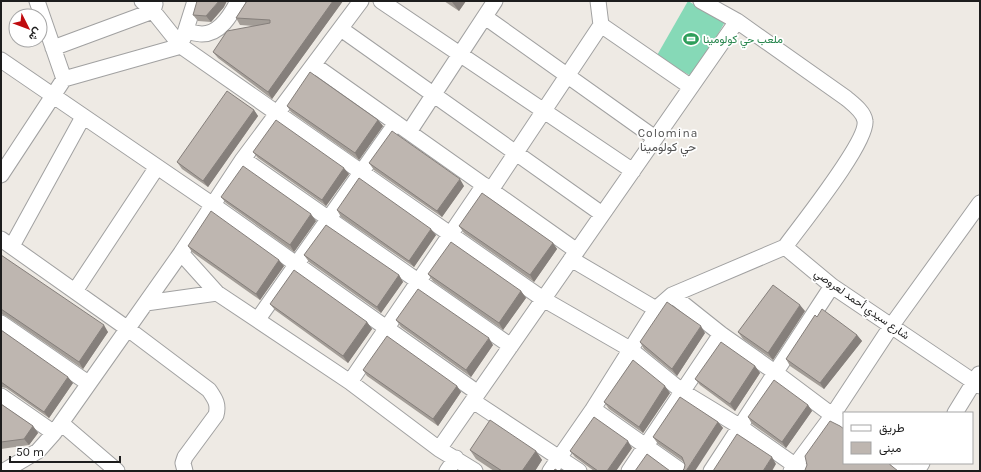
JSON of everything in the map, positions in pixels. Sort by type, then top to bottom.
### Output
[{"type":"street","points":[[37,1],[64,79]]},
{"type":"street","points":[[181,46],[195,1]]},
{"type":"street","points":[[186,31],[203,34],[215,30],[231,16],[238,1]]},
{"type":"street","points":[[5,467],[38,451],[57,428],[181,253],[243,159],[342,29],[360,1]]},
{"type":"street","points":[[381,1],[633,171]]},
{"type":"street","points":[[409,132],[496,1]]},
{"type":"street","points":[[350,382],[450,234],[516,153],[568,76],[601,25],[598,1]]},
{"type":"street","points":[[550,471],[656,309],[672,295],[785,247],[856,148],[865,129],[865,120],[861,113],[846,98],[737,21],[701,1]]},
{"type":"street","points":[[52,48],[150,4],[181,46],[543,299],[630,349],[682,392],[739,426],[797,469],[838,420],[892,325],[980,203]]},
{"type":"street","points":[[485,17],[656,138]]},
{"type":"street","points":[[439,449],[737,21]]},
{"type":"street","points":[[601,25],[691,87]]},
{"type":"street","points":[[342,29],[602,214]]},
{"type":"street","points":[[1,175],[64,79],[181,46]]},
{"type":"street","points":[[1,60],[213,205],[296,264],[386,329],[475,397],[579,471]]},
{"type":"street","points":[[314,65],[488,188],[574,255],[656,309]]},
{"type":"street","points":[[83,117],[6,243],[128,329],[209,390],[217,401],[218,408],[216,415],[185,457],[183,463],[185,471]]},
{"type":"street","points":[[258,319],[396,123]]},
{"type":"street","points":[[243,159],[511,346]]},
{"type":"street","points":[[75,291],[157,167]]},
{"type":"street","name":"شارع سيدي أحمد لعروصي","points":[[785,247],[832,286],[978,381]]},
{"type":"street","points":[[181,253],[217,293],[350,382],[439,449],[475,471]]},
{"type":"street","points":[[711,471],[832,286]]},
{"type":"street","points":[[146,303],[217,293]]},
{"type":"street","points":[[672,295],[721,334],[838,420]]},
{"type":"street","points":[[1,323],[88,383]]},
{"type":"street","points":[[628,471],[721,334]]},
{"type":"street","points":[[955,412],[978,381]]},
{"type":"street","points":[[1,396],[57,428],[117,471]]},
{"type":"street","points":[[592,409],[646,445],[680,471]]},
{"type":"street","points":[[447,471],[456,458]]},
{"type":"street","points":[[899,464],[909,471]]},
{"type":"green space","name":"ملعب حي كولومينا","points":[[688,1],[725,22],[693,77],[656,57]]},
{"type":"building","points":[[197,1],[219,1],[206,16],[193,15]]},
{"type":"building","points":[[247,1],[333,1],[268,92],[213,52],[227,31],[270,23],[270,20],[236,18]]},
{"type":"building","points":[[310,72],[378,120],[355,153],[287,106]]},
{"type":"building","points":[[227,91],[254,110],[203,181],[177,162]]},
{"type":"building","points":[[276,120],[344,168],[322,200],[253,152]]},
{"type":"building","points":[[392,131],[460,179],[437,211],[369,163]]},
{"type":"building","points":[[243,166],[311,214],[290,245],[221,197]]},
{"type":"building","points":[[359,178],[431,229],[409,261],[337,210]]},
{"type":"building","points":[[482,193],[553,243],[530,275],[459,226]]},
{"type":"building","points":[[211,211],[279,260],[256,294],[188,246]]},
{"type":"building","points":[[326,225],[399,275],[377,307],[304,255]]},
{"type":"building","points":[[451,242],[521,291],[499,323],[428,274]]},
{"type":"building","points":[[1,255],[104,325],[79,362],[1,309]]},
{"type":"building","points":[[294,270],[367,322],[343,356],[270,304]]},
{"type":"building","points":[[773,285],[800,305],[768,353],[738,332]]},
{"type":"building","points":[[418,289],[489,338],[466,370],[396,320]]},
{"type":"building","points":[[667,302],[701,326],[672,369],[640,342]]},
{"type":"building","points":[[822,309],[857,335],[820,383],[786,359],[815,315],[817,317]]},
{"type":"building","points":[[1,330],[68,377],[44,412],[1,382]]},
{"type":"building","points":[[387,336],[457,386],[433,419],[363,370]]},
{"type":"building","points":[[721,342],[755,366],[730,404],[695,379]]},
{"type":"building","points":[[633,360],[665,386],[639,427],[604,402]]},
{"type":"building","points":[[774,380],[808,405],[782,442],[748,417]]},
{"type":"building","points":[[680,397],[718,422],[686,471],[682,471],[685,465],[682,457],[653,437]]},
{"type":"building","points":[[1,404],[33,426],[24,439],[1,442]]},
{"type":"building","points":[[594,417],[628,441],[607,471],[598,471],[570,451]]},
{"type":"building","points":[[490,420],[536,451],[522,471],[502,471],[470,450]]},
{"type":"building","points":[[830,421],[843,428],[843,464],[889,464],[898,471],[804,471],[807,465],[805,456]]},
{"type":"building","points":[[737,434],[772,457],[763,471],[713,471]]},
{"type":"building","points":[[647,454],[670,471],[635,471]]},
{"type":"place","name":"ملعب حي كولومينا","points":[[691,39]]},
{"type":"district","name":"Colomina حي كولومينا","points":[[668,140]]}]
